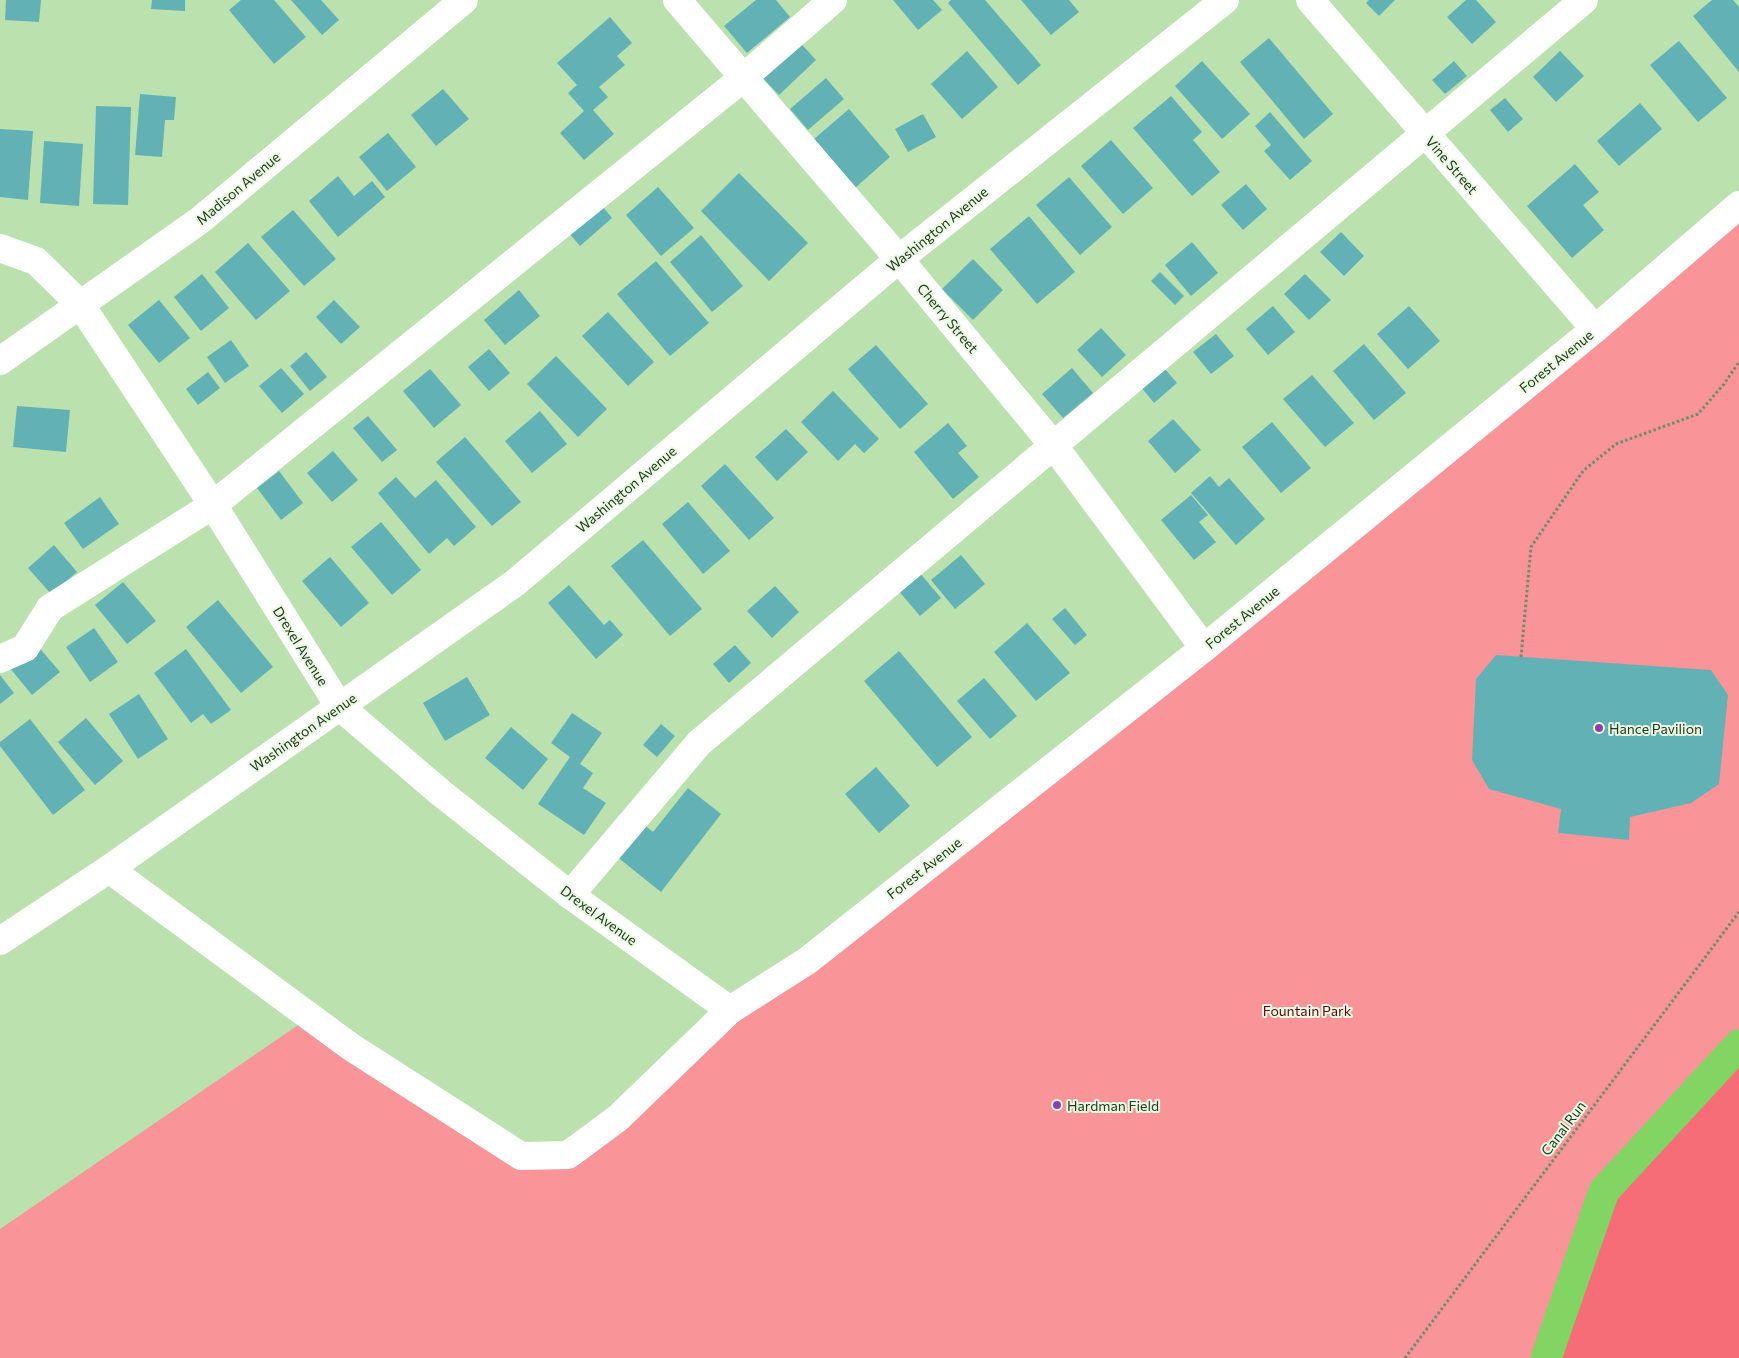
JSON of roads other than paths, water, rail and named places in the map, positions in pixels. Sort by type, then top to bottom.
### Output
[{"type":"street","name":"Madison Avenue","points":[[0,361],[199,221],[464,0]]},
{"type":"street","name":"Cherry Street","points":[[677,0],[898,259],[1054,446],[1204,648]]},
{"type":"street","points":[[0,659],[25,648],[50,608],[214,505],[743,78],[833,0]]},
{"type":"street","name":"Washington Avenue","points":[[0,941],[108,869],[515,583],[898,259],[1225,0]]},
{"type":"street","name":"Vine Street","points":[[1310,0],[1595,329]]},
{"type":"street","points":[[570,895],[699,743],[1584,0]]},
{"type":"street","name":"Forest Avenue","points":[[108,869],[351,1047],[521,1156],[568,1155],[618,1118],[730,1010],[807,961],[1204,648],[1595,329],[1739,205]]},
{"type":"street","name":"Drexel Avenue","points":[[0,248],[36,261],[80,304],[214,505],[339,706],[441,793],[570,895],[730,1010]]},
{"type":"waterway","points":[[1546,1358],[1604,1191],[1739,1045]]},
{"type":"place","name":"Hance Pavilion","points":[[1599,728]]},
{"type":"place","name":"Hardman Field","points":[[1057,1105]]},
{"type":"park label","name":"Fountain Park","points":[[1307,1010]]}]
